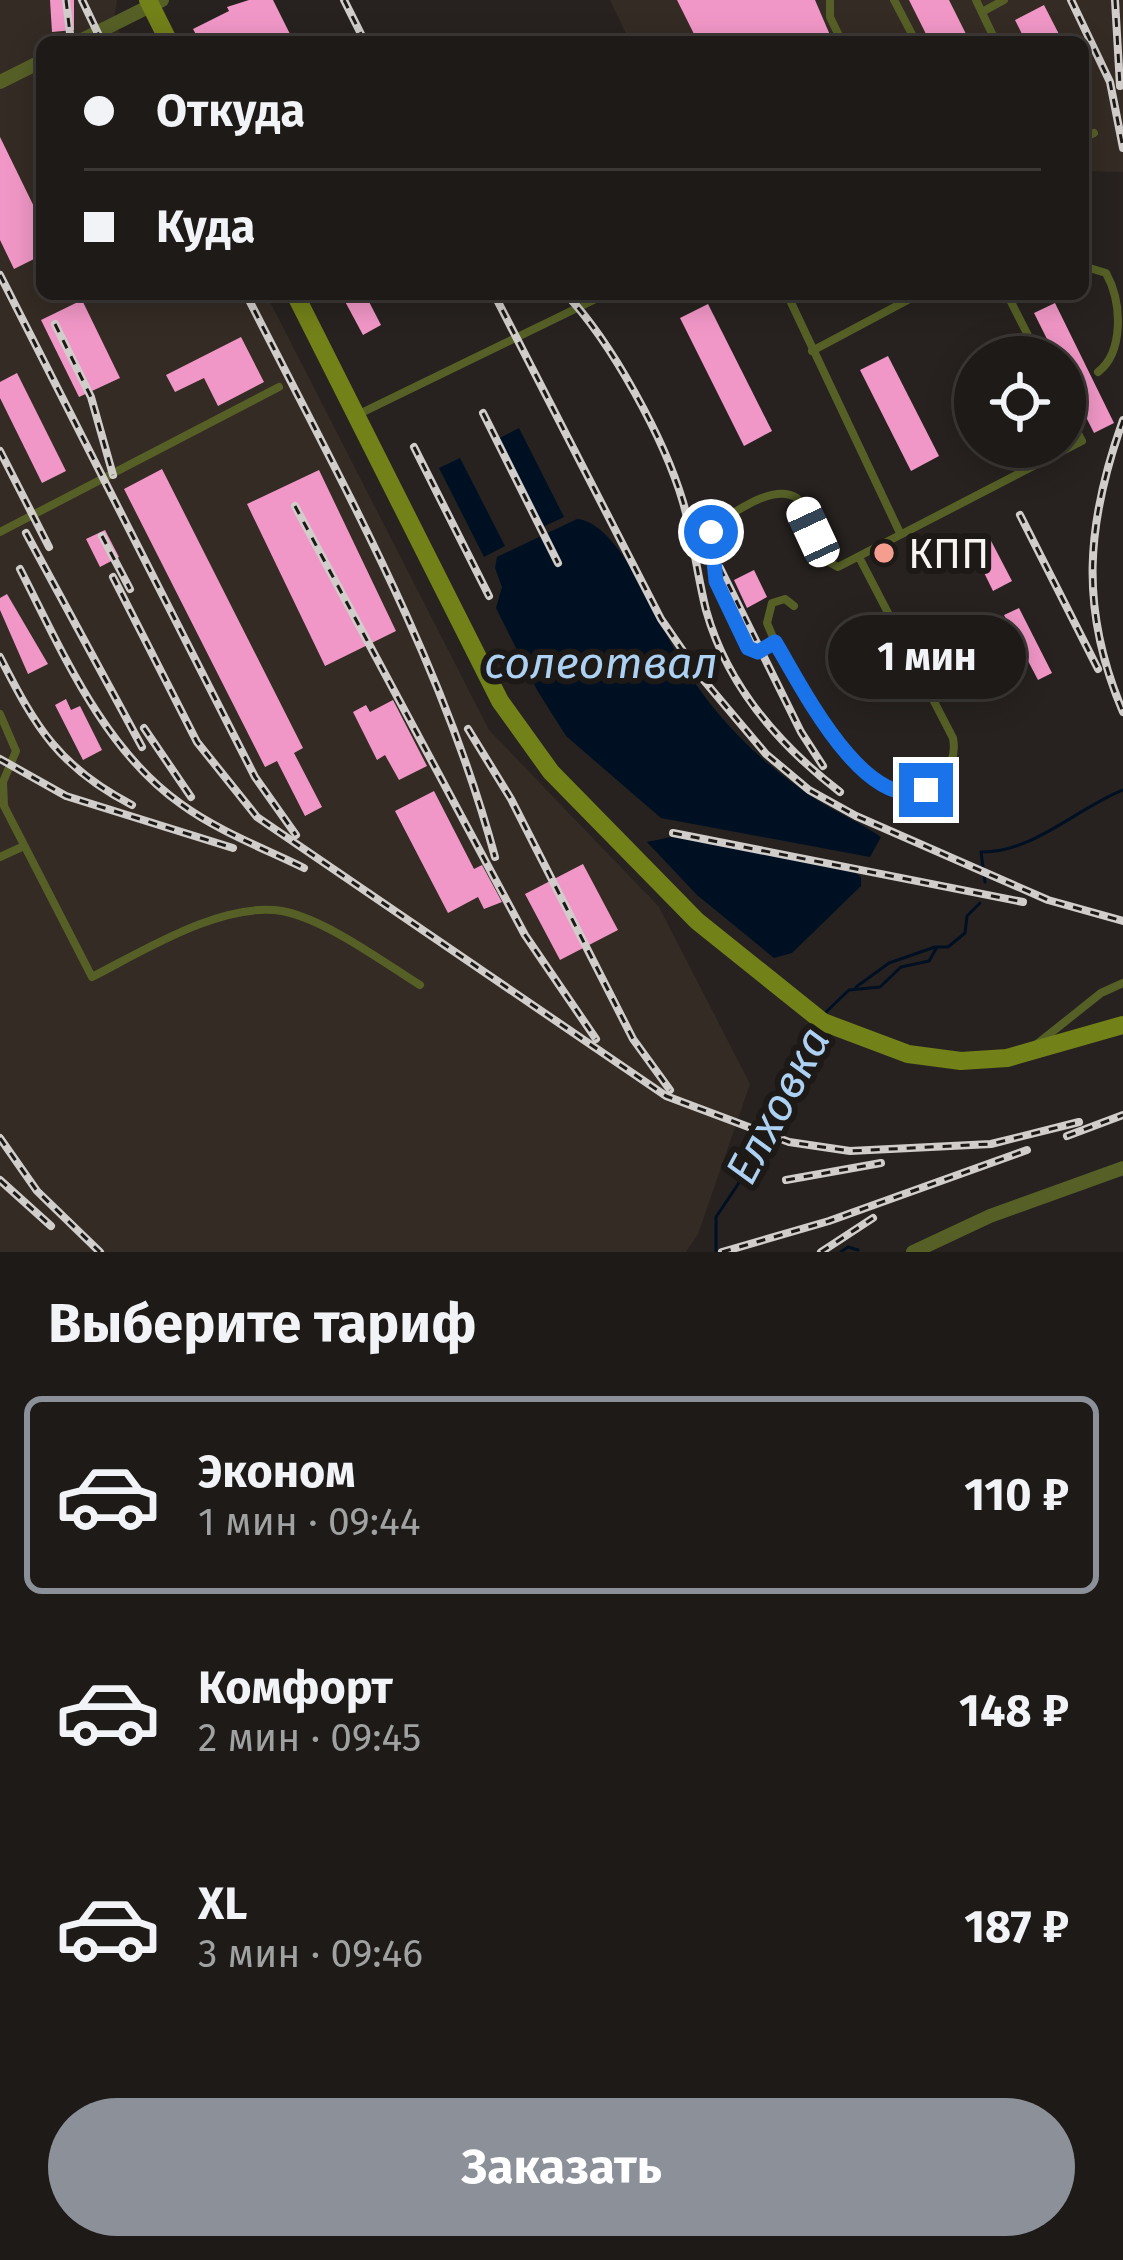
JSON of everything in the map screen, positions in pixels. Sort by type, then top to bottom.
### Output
[{"type":"main road","points":[[153,2],[167,36]]},
{"type":"main road","points":[[298,300],[478,659],[526,740],[578,801],[698,921],[832,1027],[872,1044],[926,1058],[984,1061],[1025,1055],[1123,1025]]},
{"type":"street","points":[[89,36],[153,2]]},
{"type":"street","points":[[0,82],[36,64]]},
{"type":"street","points":[[913,1252],[990,1216],[1123,1168]]},
{"type":"lane","points":[[830,0],[830,17],[839,36]]},
{"type":"lane","points":[[894,0],[913,36]]},
{"type":"lane","points":[[976,0],[993,36]]},
{"type":"lane","points":[[982,12],[1004,0]]},
{"type":"lane","points":[[1089,135],[1094,133]]},
{"type":"lane","points":[[1089,268],[1106,273],[1120,322],[1120,350],[1115,361],[1098,372]]},
{"type":"lane","points":[[356,415],[594,300]]},
{"type":"lane","points":[[790,300],[901,533]]},
{"type":"lane","points":[[812,351],[908,300]]},
{"type":"lane","points":[[1010,300],[1028,336]]},
{"type":"lane","points":[[0,532],[279,387]]},
{"type":"lane","points":[[775,642],[758,652],[746,645],[714,575],[710,538],[714,525],[772,494],[788,492],[797,498],[829,563],[838,567],[1029,468]]},
{"type":"lane","points":[[794,605],[785,598],[770,606],[766,623],[840,746],[867,774],[894,790],[910,794],[926,790],[952,760],[953,737],[859,557]]},
{"type":"lane","points":[[0,714],[16,751],[3,782],[4,806],[92,977],[182,931],[270,910],[307,921],[420,985]]},
{"type":"lane","points":[[0,857],[24,846]]},
{"type":"lane","points":[[1025,1055],[1101,993],[1123,983]]},
{"type":"shaded area","points":[[0,0],[117,0],[114,20],[121,36],[36,36],[36,300],[269,300],[489,730],[659,907],[750,1084],[698,1234],[686,1252],[0,1252]]},
{"type":"shaded area","points":[[610,0],[1123,0],[1123,172],[1089,171],[1089,36],[627,36]]},
{"type":"water","points":[[519,428],[564,517],[543,527],[498,439]]},
{"type":"water","points":[[460,458],[505,546],[484,557],[439,468]]},
{"type":"water","name":"солеотвал","points":[[577,519],[593,525],[623,556],[695,683],[742,739],[797,787],[881,837],[870,857],[661,818],[566,736],[496,608],[502,587],[495,568],[497,557]]},
{"type":"water","points":[[676,836],[852,870],[861,877],[861,886],[792,953],[774,958],[697,895],[647,842]]},
{"type":"building","points":[[50,0],[74,0],[74,30],[52,32]]},
{"type":"building","points":[[249,0],[273,0],[291,36],[197,36],[193,29],[229,11],[227,7]]},
{"type":"building","points":[[677,0],[815,0],[830,36],[695,36]]},
{"type":"building","points":[[909,0],[949,0],[967,36],[927,36]]},
{"type":"building","points":[[1044,5],[1060,36],[1023,36],[1015,20]]},
{"type":"building","points":[[0,137],[36,211],[36,258],[14,269],[0,240]]},
{"type":"building","points":[[82,300],[120,378],[79,397],[41,320]]},
{"type":"building","points":[[344,300],[368,300],[381,325],[363,335]]},
{"type":"building","points":[[1055,303],[1071,336],[1046,336],[1034,313]]},
{"type":"building","points":[[708,304],[772,431],[744,446],[680,318]]},
{"type":"building","points":[[241,337],[264,382],[218,406],[204,378],[175,392],[166,375]]},
{"type":"building","points":[[888,356],[939,456],[911,471],[860,370]]},
{"type":"building","points":[[1086,366],[1114,423],[1094,433],[1086,417]]},
{"type":"building","points":[[17,373],[66,471],[42,483],[0,398],[0,382]]},
{"type":"building","points":[[162,469],[303,748],[294,753],[322,807],[305,816],[277,761],[265,767],[124,489]]},
{"type":"building","points":[[319,470],[396,631],[325,666],[247,504]]},
{"type":"building","points":[[105,530],[119,557],[100,567],[86,539]]},
{"type":"building","points":[[988,535],[1012,581],[993,591],[970,544]]},
{"type":"building","points":[[754,570],[767,597],[747,608],[734,580]]},
{"type":"building","points":[[7,594],[48,664],[28,674],[0,610],[0,598]]},
{"type":"building","points":[[1019,608],[1052,673],[1038,680],[1004,615]]},
{"type":"building","points":[[66,699],[71,710],[80,706],[102,750],[83,760],[55,705]]},
{"type":"building","points":[[393,700],[427,766],[399,780],[385,755],[377,760],[353,712],[366,705],[370,712]]},
{"type":"building","points":[[434,791],[474,869],[482,865],[502,902],[484,909],[478,897],[448,913],[395,811]]},
{"type":"building","points":[[583,864],[618,930],[560,960],[525,894]]},
{"type":"waterway","name":"Елховка","points":[[985,882],[981,852],[1036,838],[1123,790]]},
{"type":"waterway","name":"Елховка","points":[[826,1012],[849,990],[880,987],[901,967],[929,961],[937,947],[948,947],[965,933],[967,916],[980,903]]},
{"type":"waterway","points":[[856,987],[889,963],[935,947]]},
{"type":"waterway","name":"Елховка","points":[[716,1252],[716,1217],[767,1141],[798,1053],[817,1024]]},
{"type":"waterway","points":[[841,1252],[848,1247],[858,1250]]},
{"type":"railway","points":[[66,0],[70,36]]},
{"type":"railway","points":[[82,0],[99,36]]},
{"type":"railway","points":[[344,0],[362,36]]},
{"type":"railway","points":[[1071,0],[1088,36]]},
{"type":"railway","points":[[1115,0],[1120,86]]},
{"type":"railway","points":[[1089,38],[1110,82],[1123,148]]},
{"type":"railway","points":[[0,275],[255,777],[296,835]]},
{"type":"railway","points":[[249,300],[417,639],[473,783],[495,857]]},
{"type":"railway","points":[[497,300],[661,619],[701,677],[766,754],[809,790],[856,816],[1048,900],[1123,921]]},
{"type":"railway","points":[[571,300],[618,364],[663,449],[683,502],[706,610],[727,664],[776,734],[840,792]]},
{"type":"railway","points":[[55,324],[91,397],[113,475]]},
{"type":"railway","points":[[483,413],[558,563]]},
{"type":"railway","points":[[1123,420],[1101,495],[1093,566],[1099,638],[1123,712]]},
{"type":"railway","points":[[414,447],[489,596]]},
{"type":"railway","points":[[0,451],[49,547]]},
{"type":"railway","points":[[295,506],[525,935],[596,1039]]},
{"type":"railway","points":[[1020,515],[1098,669]]},
{"type":"railway","points":[[26,533],[142,747]]},
{"type":"railway","points":[[102,536],[130,589]]},
{"type":"railway","points":[[720,568],[801,732],[823,766]]},
{"type":"railway","points":[[20,569],[87,697],[129,756],[153,781],[210,823],[304,868]]},
{"type":"railway","points":[[113,577],[197,742],[257,817],[666,1096],[789,1142],[850,1151],[991,1144],[1079,1122]]},
{"type":"railway","points":[[0,657],[52,743],[86,776],[132,805]]},
{"type":"railway","points":[[144,728],[191,797]]},
{"type":"railway","points":[[468,729],[511,799],[633,1039],[670,1090]]},
{"type":"railway","points":[[0,759],[66,796],[233,848]]},
{"type":"railway","points":[[673,833],[1023,902]]},
{"type":"railway","points":[[1067,1136],[1123,1115]]},
{"type":"railway","points":[[0,1138],[37,1191],[100,1252]]},
{"type":"railway","points":[[722,1252],[829,1221],[1027,1150]]},
{"type":"railway","points":[[786,1180],[881,1163]]},
{"type":"railway","points":[[0,1180],[51,1226]]},
{"type":"railway","points":[[821,1252],[873,1218]]},
{"type":"place","name":"КПП","points":[[884,553]]},
{"type":"route","points":[[711,532],[716,581],[748,648],[758,652],[775,642],[840,746],[867,774],[903,793],[926,790]]}]
